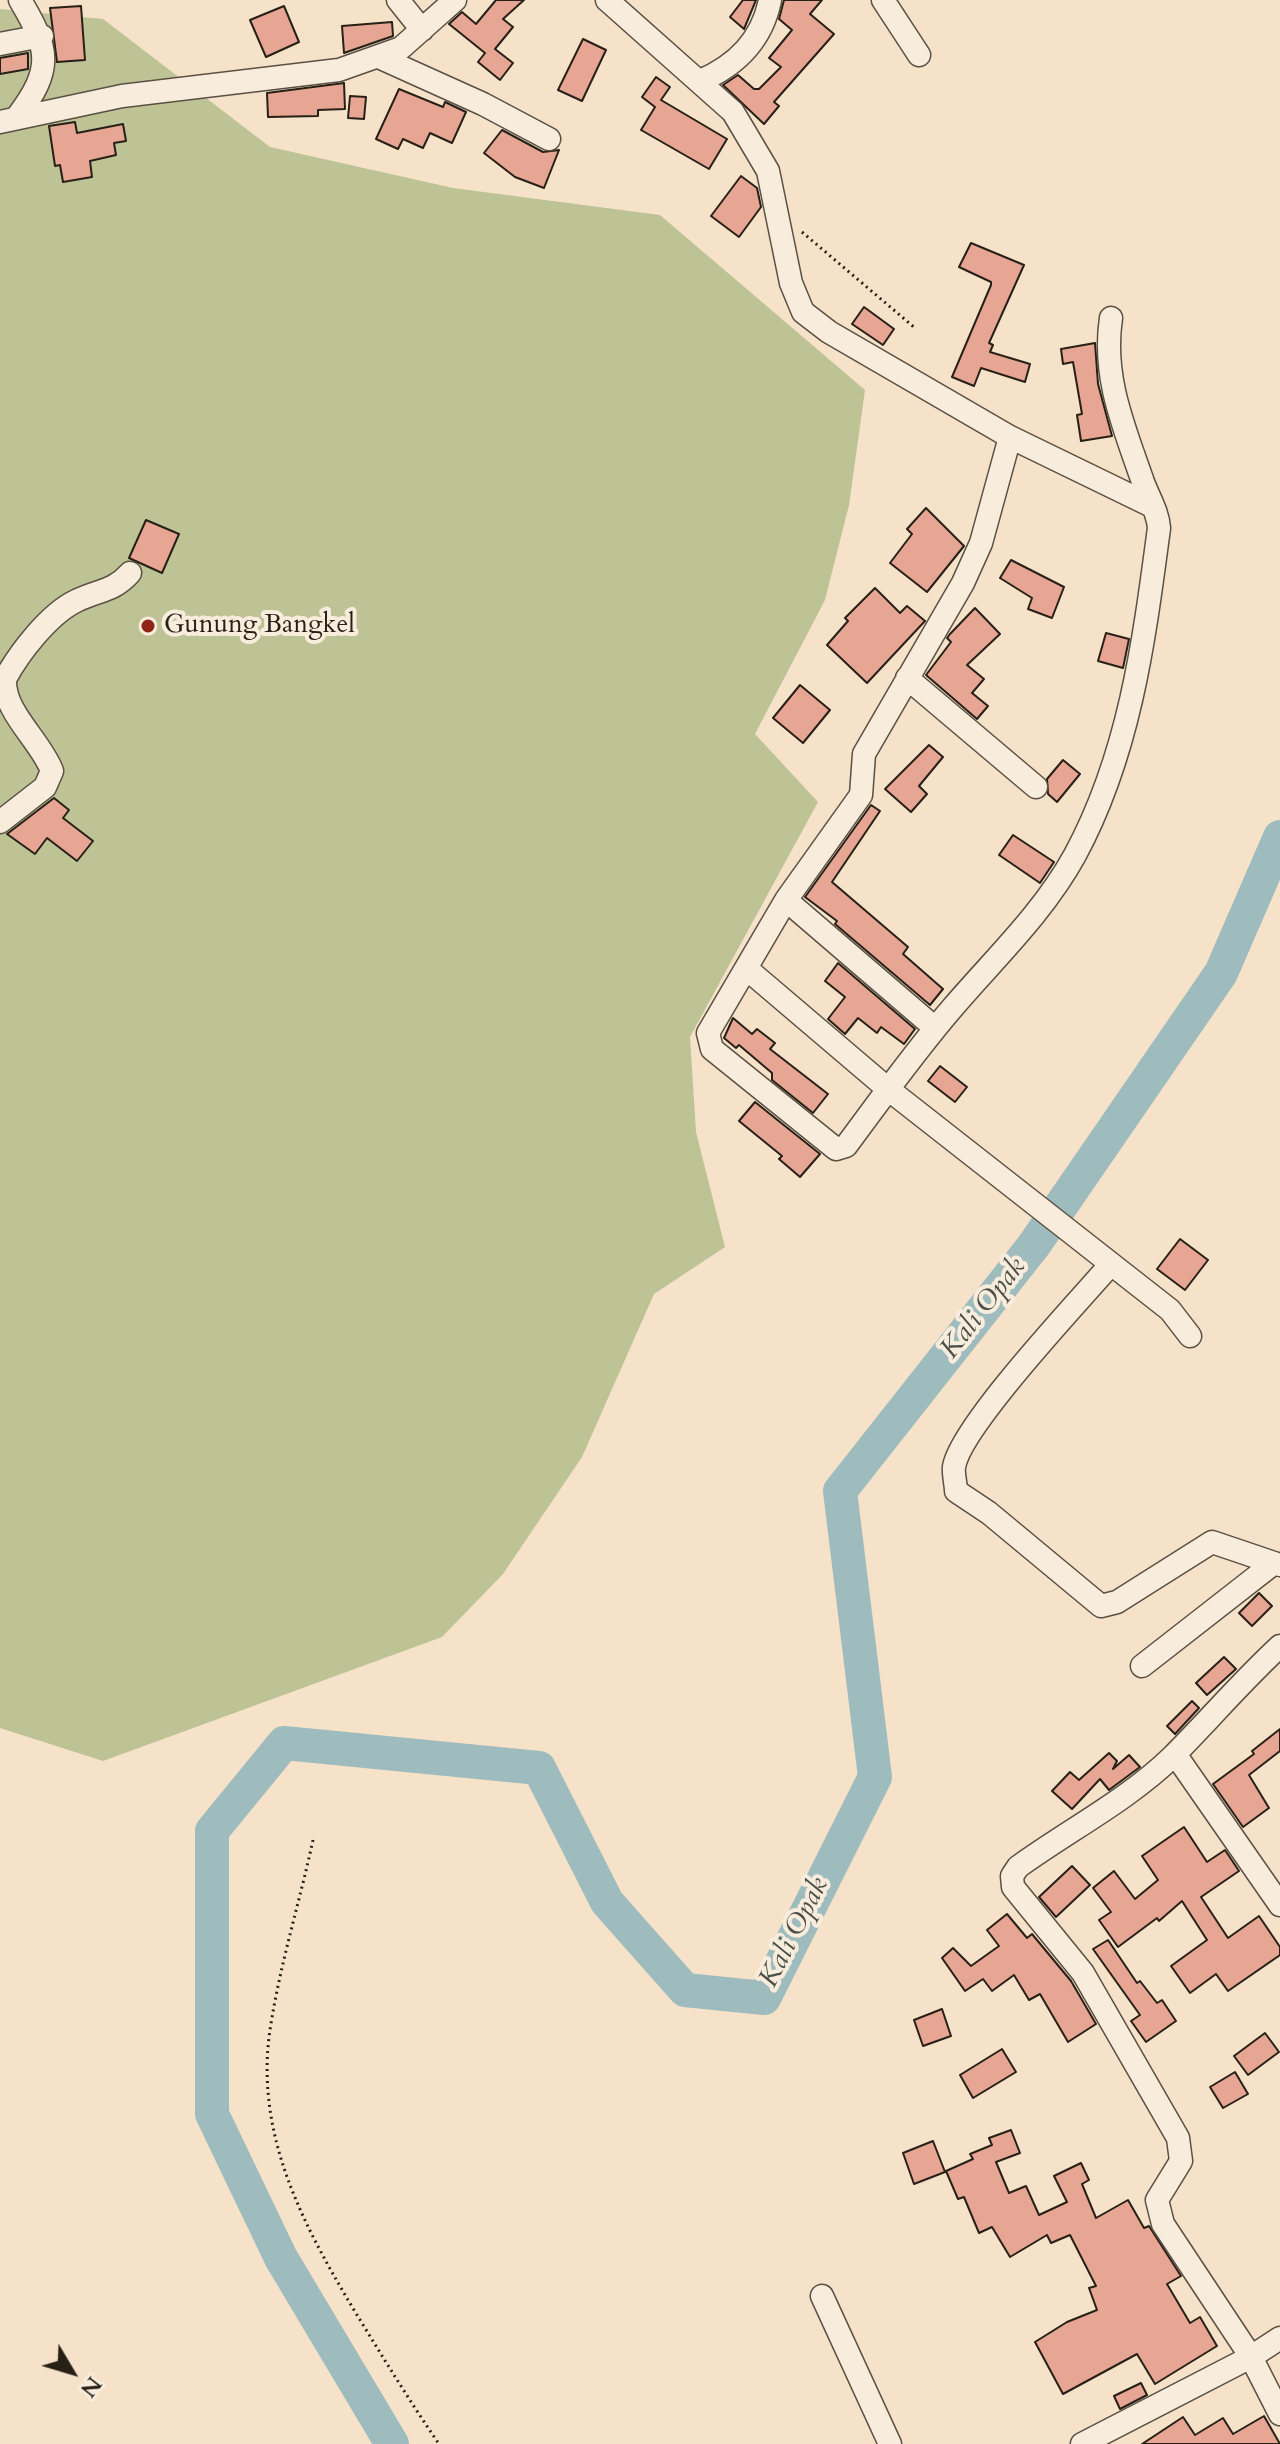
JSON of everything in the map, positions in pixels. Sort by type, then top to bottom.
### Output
[{"type":"street","points":[[8,120],[34,95],[45,69],[42,36],[20,0]]},
{"type":"street","points":[[398,0],[422,30]]},
{"type":"street","points":[[8,120],[122,96],[339,70],[381,58],[401,48],[455,0]]},
{"type":"street","points":[[607,0],[733,112],[768,171],[791,283],[803,312],[829,332],[1010,437],[1152,506]]},
{"type":"street","points":[[700,81],[747,52],[760,29],[770,0]]},
{"type":"street","points":[[883,0],[919,55]]},
{"type":"street","points":[[0,44],[42,36]]},
{"type":"street","points":[[381,58],[483,104],[549,139]]},
{"type":"street","points":[[1010,437],[981,543],[963,583],[864,754],[861,795],[786,900],[708,1033],[712,1049],[836,1149],[846,1146],[935,1028],[1001,957],[1051,893],[1075,854],[1110,773],[1140,670],[1159,528],[1117,414],[1109,370],[1111,318]]},
{"type":"street","points":[[0,822],[45,787],[52,771],[46,755],[8,696],[5,679],[50,623],[73,602],[118,587],[130,573]]},
{"type":"street","points":[[907,678],[1036,787]]},
{"type":"street","points":[[786,900],[935,1028]]},
{"type":"street","points":[[747,969],[888,1089],[1170,1310],[1190,1336]]},
{"type":"street","points":[[1111,1264],[1001,1393],[968,1438],[954,1466],[956,1491],[989,1513],[1101,1606],[1117,1602],[1212,1542],[1277,1564]]},
{"type":"street","points":[[1142,1666],[1277,1564]]},
{"type":"street","points":[[1280,1646],[1215,1708],[1175,1754],[1115,1803],[1018,1867],[1012,1876],[1013,1887],[1083,1973],[1178,2138],[1181,2161],[1157,2200],[1163,2224],[1251,2357],[1280,2414]]},
{"type":"street","points":[[1175,1754],[1280,1905]]},
{"type":"street","points":[[822,2296],[890,2444]]},
{"type":"street","points":[[1082,2444],[1251,2357],[1280,2338]]},
{"type":"path","points":[[778,211],[915,328]]},
{"type":"path","points":[[313,1840],[269,2038],[269,2115],[284,2173],[308,2233],[439,2444]]},
{"type":"green space","points":[[0,9],[103,19],[270,147],[453,188],[660,215],[865,390],[849,505],[825,600],[755,734],[818,802],[690,1037],[696,1132],[725,1247],[654,1294],[582,1457],[503,1574],[442,1637],[103,1761],[0,1728]]},
{"type":"building","points":[[496,0],[524,0],[503,19],[513,27],[495,49],[513,63],[500,80],[478,62],[485,53],[449,24],[462,12],[476,24]]},
{"type":"building","points":[[743,0],[756,0],[744,29],[730,17]]},
{"type":"building","points":[[784,0],[822,0],[810,14],[834,34],[774,102],[779,106],[764,124],[723,85],[738,75],[754,89],[759,89],[781,67],[769,58],[792,30],[779,19]]},
{"type":"building","points":[[81,6],[85,60],[57,62],[50,8]]},
{"type":"building","points":[[284,6],[299,42],[266,57],[250,20]]},
{"type":"building","points":[[392,22],[393,36],[344,53],[342,26]]},
{"type":"building","points":[[583,39],[606,50],[582,101],[558,90]]},
{"type":"building","points":[[28,53],[28,69],[0,74],[0,58]]},
{"type":"building","points":[[656,77],[670,87],[661,100],[727,139],[709,169],[641,130],[655,107],[642,97]]},
{"type":"building","points":[[344,83],[345,109],[318,110],[318,116],[268,117],[267,93]]},
{"type":"building","points":[[399,89],[443,107],[445,102],[466,112],[452,143],[430,133],[423,148],[403,139],[398,149],[376,139]]},
{"type":"building","points":[[350,96],[366,97],[364,119],[348,118]]},
{"type":"building","points":[[75,122],[77,133],[123,124],[126,141],[114,143],[116,155],[90,161],[92,177],[63,182],[60,165],[55,166],[49,126]]},
{"type":"building","points":[[502,130],[543,152],[559,150],[544,188],[515,177],[484,153]]},
{"type":"building","points":[[741,176],[757,188],[761,207],[739,237],[711,216]]},
{"type":"building","points":[[971,243],[1024,265],[989,343],[993,345],[990,352],[1030,364],[1025,382],[981,368],[974,386],[952,377],[991,285],[991,282],[959,267]]},
{"type":"building","points":[[864,307],[894,329],[883,345],[852,324]]},
{"type":"building","points":[[1095,343],[1098,384],[1112,436],[1081,441],[1077,415],[1082,414],[1073,362],[1063,364],[1061,349]]},
{"type":"building","points":[[926,508],[964,546],[927,592],[890,563],[912,534],[907,529]]},
{"type":"building","points":[[146,520],[179,534],[162,573],[129,558]]},
{"type":"building","points":[[1011,560],[1064,587],[1052,618],[1028,609],[1032,598],[1000,578]]},
{"type":"building","points":[[875,588],[900,613],[907,606],[925,621],[867,683],[827,645],[848,621],[845,618]]},
{"type":"building","points":[[975,608],[1000,634],[967,665],[984,679],[972,693],[988,706],[977,719],[926,675],[951,642],[947,638]]},
{"type":"building","points":[[1106,633],[1129,639],[1123,668],[1098,661]]},
{"type":"building","points":[[800,685],[830,710],[803,743],[773,718]]},
{"type":"building","points":[[929,745],[943,757],[919,786],[927,794],[911,812],[885,789]]},
{"type":"building","points":[[1063,760],[1080,774],[1057,802],[1048,794],[1047,779]]},
{"type":"building","points":[[54,798],[69,810],[63,818],[93,841],[77,861],[47,838],[35,854],[7,834]]},
{"type":"building","points":[[871,805],[880,811],[832,882],[908,947],[903,954],[943,989],[930,1005],[835,924],[837,921],[805,897]]},
{"type":"building","points":[[1013,835],[1054,862],[1040,883],[999,855]]},
{"type":"building","points":[[838,963],[915,1029],[904,1044],[881,1027],[877,1033],[858,1018],[845,1034],[828,1019],[845,997],[825,981]]},
{"type":"building","points":[[733,1018],[752,1034],[757,1029],[775,1043],[770,1049],[828,1094],[813,1113],[772,1080],[772,1073],[739,1045],[736,1048],[724,1038]]},
{"type":"building","points":[[940,1066],[967,1087],[955,1102],[928,1081]]},
{"type":"building","points":[[755,1102],[820,1154],[800,1177],[779,1159],[782,1156],[739,1121]]},
{"type":"building","points":[[1180,1239],[1208,1260],[1185,1290],[1157,1269]]},
{"type":"building","points":[[1259,1593],[1272,1606],[1252,1626],[1239,1613]]},
{"type":"building","points":[[1224,1657],[1236,1669],[1207,1695],[1196,1683]]},
{"type":"building","points":[[1192,1701],[1199,1708],[1175,1734],[1167,1726]]},
{"type":"building","points":[[1280,1729],[1280,1751],[1249,1775],[1269,1808],[1243,1827],[1213,1784],[1254,1754],[1252,1751]]},
{"type":"building","points":[[1109,1753],[1117,1761],[1113,1769],[1129,1755],[1140,1767],[1109,1790],[1100,1779],[1072,1809],[1052,1791],[1070,1772],[1079,1780]]},
{"type":"building","points":[[1184,1827],[1207,1862],[1225,1850],[1239,1871],[1201,1897],[1228,1938],[1259,1916],[1280,1947],[1280,1955],[1228,1991],[1216,1974],[1190,1993],[1171,1966],[1207,1940],[1182,1901],[1159,1921],[1157,1918],[1118,1947],[1099,1920],[1111,1912],[1093,1888],[1114,1871],[1135,1899],[1158,1880],[1142,1856]]},
{"type":"building","points":[[1072,1866],[1090,1885],[1056,1917],[1039,1897]]},
{"type":"building","points":[[1007,1914],[1027,1938],[1032,1934],[1071,1981],[1096,2024],[1068,2042],[1040,1994],[1029,2000],[1014,1975],[992,1991],[983,1979],[965,1991],[942,1958],[953,1948],[971,1966],[999,1946],[987,1930]]},
{"type":"building","points":[[1108,1940],[1137,1983],[1140,1981],[1157,2003],[1162,2000],[1176,2021],[1146,2042],[1131,2021],[1140,2015],[1093,1949]]},
{"type":"building","points":[[942,2009],[951,2036],[923,2046],[914,2020]]},
{"type":"building","points":[[1265,2033],[1279,2052],[1248,2075],[1234,2056]]},
{"type":"building","points":[[1002,2049],[1016,2072],[973,2098],[960,2075]]},
{"type":"building","points":[[1235,2072],[1248,2094],[1223,2108],[1210,2087]]},
{"type":"building","points":[[1011,2130],[1020,2153],[996,2162],[1009,2193],[1026,2186],[1039,2215],[1067,2202],[1054,2176],[1081,2163],[1089,2180],[1082,2184],[1096,2218],[1128,2200],[1144,2228],[1149,2226],[1181,2276],[1167,2284],[1190,2323],[1200,2317],[1217,2346],[1155,2384],[1137,2354],[1063,2394],[1035,2342],[1067,2322],[1097,2310],[1089,2288],[1096,2286],[1070,2235],[1051,2243],[1047,2235],[1010,2257],[992,2227],[979,2233],[964,2197],[958,2199],[946,2171],[973,2159],[970,2154],[992,2145],[989,2138]]},
{"type":"building","points":[[933,2141],[945,2172],[914,2184],[903,2153]]},
{"type":"building","points":[[1141,2383],[1147,2395],[1120,2409],[1114,2396]]},
{"type":"building","points":[[1264,2416],[1280,2444],[1142,2444],[1183,2417],[1195,2435],[1223,2418],[1233,2434]]},
{"type":"waterway","name":"Kali Opak","points":[[392,2444],[281,2258],[212,2114],[212,1831],[284,1743],[539,1768],[607,1902],[685,1990],[764,1998],[875,1777],[840,1491],[1034,1245],[1221,973],[1280,837]]},
{"type":"place","name":"Gunung Bangkel","points":[[148,626]]}]
